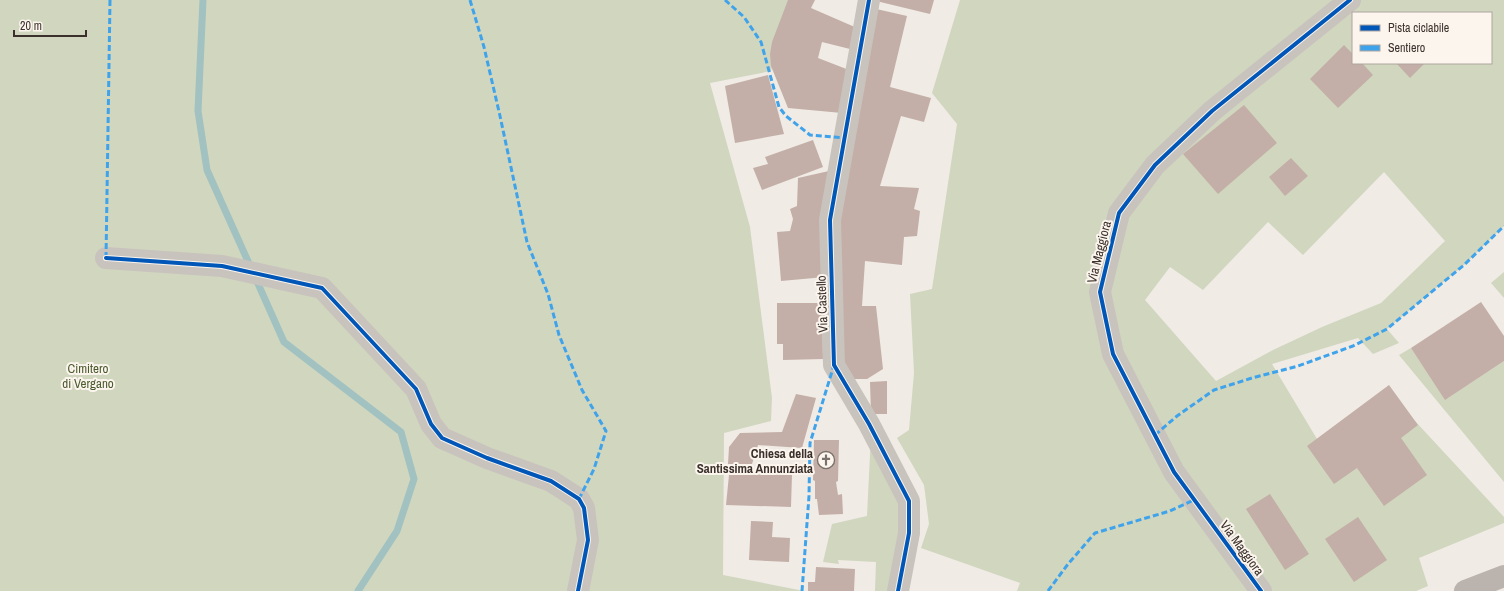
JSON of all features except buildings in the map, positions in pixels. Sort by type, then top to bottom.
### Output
[{"type":"main road","points":[[1465,591],[1504,576]]},
{"type":"street","name":"Via Castello","points":[[869,0],[830,220],[834,365],[869,424],[909,501],[909,533],[898,591]]},
{"type":"street","name":"Via Maggiora","points":[[1261,591],[1174,472],[1113,354],[1100,292],[1119,213],[1155,165],[1212,111],[1350,0]]},
{"type":"street","points":[[106,258],[222,266],[322,288],[416,389],[431,424],[442,438],[487,458],[551,480],[579,499],[584,508],[588,540],[578,591]]},
{"type":"green space","name":"Cimitero di Vergano","points":[[0,0],[793,0],[782,28],[771,71],[710,83],[750,227],[772,398],[771,421],[724,433],[723,575],[804,591],[0,591]]},
{"type":"green space","points":[[960,0],[1504,0],[1504,226],[1464,265],[1387,329],[1399,343],[1373,354],[1358,338],[1272,364],[1317,439],[1415,421],[1504,517],[1504,523],[1419,558],[1428,586],[1416,591],[1017,591],[1020,583],[921,548],[929,524],[924,485],[897,438],[909,430],[914,373],[910,294],[932,289],[957,124],[932,93]],"holes":[[[1384,172],[1445,241],[1381,303],[1322,327],[1273,350],[1216,381],[1145,300],[1170,267],[1203,290],[1268,222],[1303,255]]]},
{"type":"green space","points":[[1504,272],[1504,298],[1491,283]]},
{"type":"green space","points":[[1411,348],[1446,399],[1504,361],[1504,482],[1399,355]]},
{"type":"green space","points":[[871,435],[904,493],[890,591],[875,591],[876,562],[838,560],[839,564],[823,562],[832,524],[867,516]]},
{"type":"waterway","points":[[203,0],[198,111],[207,170],[251,268]]},
{"type":"waterway","points":[[255,277],[284,342],[401,432],[414,479],[397,531],[358,591]]},
{"type":"marked path","points":[[106,258],[110,0]]},
{"type":"marked path","points":[[470,0],[484,47],[527,242],[548,294],[559,335],[582,390],[606,431],[594,469],[579,499]]},
{"type":"marked path","points":[[725,0],[744,17],[761,42],[779,107],[786,116],[810,135],[845,138]]},
{"type":"marked path","points":[[1155,435],[1177,416],[1214,390],[1298,366],[1353,346],[1387,329],[1464,265],[1504,226]]},
{"type":"marked path","points":[[802,591],[809,496],[810,443],[834,365]]},
{"type":"marked path","points":[[1048,591],[1068,564],[1095,533],[1170,511],[1194,500]]},
{"type":"cycle path","points":[[869,0],[830,220],[834,365],[869,424],[909,501],[909,533],[898,591]]},
{"type":"cycle path","points":[[1261,591],[1174,472],[1113,354],[1100,292],[1119,213],[1155,165],[1212,111],[1350,0]]},
{"type":"cycle path","points":[[106,258],[222,266],[322,288],[416,389],[431,424],[442,438],[487,458],[551,481],[579,499],[584,508],[588,540],[578,591]]},
{"type":"place","name":"Chiesa della Santissima Annunziata","points":[[826,460]]}]
